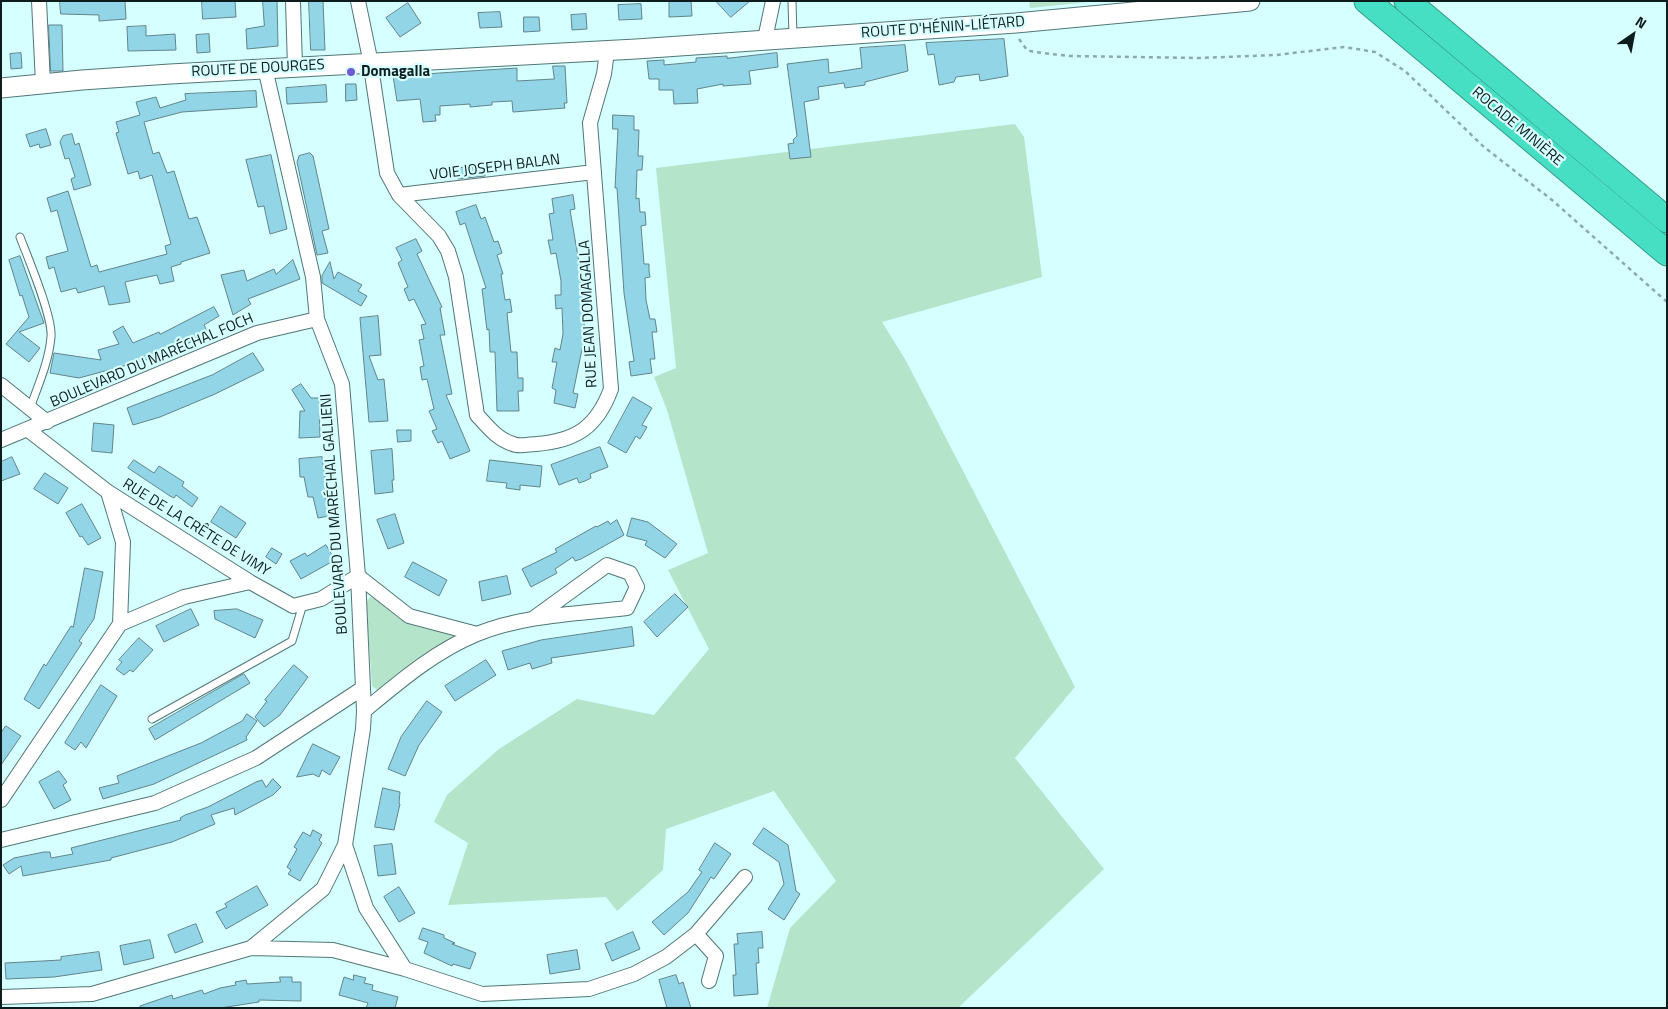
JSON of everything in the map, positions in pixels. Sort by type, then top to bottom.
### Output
[{"type":"highway","name":"ROCADE MINIÈRE","points":[[1366,1],[1667,253]]},
{"type":"highway","name":"ROCADE MINIÈRE","points":[[1407,1],[1667,220]]},
{"type":"highway","points":[[1607,202],[1624,231],[1667,269]]},
{"type":"main road","name":"ROUTE D'HÉNIN-LIÉTARD","points":[[636,49],[1016,23],[1250,1]]},
{"type":"main road","name":"ROUTE DE DOURGES","points":[[1,88],[43,83],[266,68],[636,49]]},
{"type":"street","points":[[39,1],[43,83]]},
{"type":"street","points":[[293,1],[295,67]]},
{"type":"street","name":"RUE JEAN DOMAGALLA","points":[[358,1],[370,63],[387,173],[399,195],[439,236],[448,251],[456,277],[477,415],[492,432],[514,445],[553,442],[582,432],[604,410],[611,389],[590,123],[604,74],[606,59],[604,50]]},
{"type":"street","points":[[765,39],[773,1]]},
{"type":"street","name":"BOULEVARD DU MARÉCHAL GALLIENI","points":[[266,68],[313,277],[317,319],[342,384],[358,576],[364,711],[363,730],[345,845]]},
{"type":"street","name":"VOIE JOSEPH BALAN","points":[[399,195],[594,172]]},
{"type":"street","name":"BOULEVARD DU MARÉCHAL FOCH","points":[[1,440],[257,333],[317,319]]},
{"type":"street","points":[[1,386],[47,422]]},
{"type":"street","name":"RUE DE LA CRÊTE DE VIMY","points":[[27,430],[108,492],[250,582],[292,606],[321,598],[358,576]]},
{"type":"street","points":[[1,800],[120,624],[123,542],[108,492]]},
{"type":"street","points":[[364,711],[419,666],[477,634],[534,618],[627,608],[637,587],[630,573],[607,565],[534,618]]},
{"type":"street","points":[[358,576],[409,616],[477,634]]},
{"type":"street","points":[[120,624],[184,596],[250,582]]},
{"type":"street","points":[[1,840],[155,803],[256,758],[363,688]]},
{"type":"street","points":[[251,948],[323,889],[345,845]]},
{"type":"street","points":[[345,845],[366,908],[405,969]]},
{"type":"street","points":[[1,997],[92,994],[251,948],[333,950],[405,969],[482,994],[589,989],[634,974],[666,957],[696,934],[745,877]]},
{"type":"street","points":[[696,934],[716,956],[709,981]]},
{"type":"lane","points":[[792,1],[793,37]]},
{"type":"lane","points":[[20,237],[48,316],[52,336],[30,408]]},
{"type":"lane","points":[[152,719],[292,641],[303,603]]},
{"type":"path","points":[[1016,23],[1019,38],[1027,50],[1069,56],[1199,58],[1276,55],[1344,47],[1375,52],[1405,71],[1484,148],[1552,200],[1667,302]]},
{"type":"green space","points":[[1033,1],[1098,1],[1030,8],[1029,3]]},
{"type":"green space","points":[[1015,124],[1024,137],[1042,277],[882,322],[905,359],[1075,687],[1015,758],[1104,869],[958,1008],[767,1008],[790,928],[836,881],[774,791],[666,829],[663,870],[617,911],[606,897],[448,905],[468,843],[434,822],[447,795],[499,749],[577,699],[654,715],[709,649],[668,570],[708,553],[667,410],[654,377],[676,368],[656,168]]},
{"type":"green space","points":[[370,597],[408,623],[426,629],[452,632],[455,637],[452,642],[380,692],[372,686],[366,603]]},
{"type":"building","points":[[60,1],[125,1],[126,19],[99,21],[99,15],[61,14]]},
{"type":"building","points":[[202,1],[235,1],[236,17],[203,19]]},
{"type":"building","points":[[263,1],[277,1],[278,46],[247,49],[246,29],[264,26]]},
{"type":"building","points":[[309,1],[323,1],[325,50],[311,50]]},
{"type":"building","points":[[691,1],[692,16],[669,17],[669,2]]},
{"type":"building","points":[[716,1],[750,1],[731,17]]},
{"type":"building","points":[[408,3],[421,23],[400,37],[386,18]]},
{"type":"building","points":[[641,4],[642,19],[619,20],[618,5]]},
{"type":"building","points":[[500,12],[502,27],[480,28],[478,13]]},
{"type":"building","points":[[586,14],[587,29],[572,30],[571,15]]},
{"type":"building","points":[[524,17],[539,17],[540,31],[524,32]]},
{"type":"building","points":[[49,25],[62,25],[63,71],[51,71]]},
{"type":"building","points":[[146,26],[146,36],[175,34],[176,50],[128,51],[127,27]]},
{"type":"building","points":[[209,34],[210,52],[197,53],[196,35]]},
{"type":"building","points":[[1004,39],[1008,76],[980,81],[979,74],[956,77],[954,82],[939,85],[934,54],[928,55],[926,43]]},
{"type":"building","points":[[905,45],[908,71],[865,82],[865,85],[845,88],[844,83],[818,87],[819,99],[804,102],[811,157],[790,159],[788,144],[794,143],[793,140],[797,136],[787,64],[828,59],[829,73],[862,68],[860,48]]},
{"type":"building","points":[[21,53],[22,68],[11,69],[10,54]]},
{"type":"building","points":[[777,53],[778,67],[749,71],[751,84],[723,86],[723,84],[697,89],[698,103],[674,104],[673,90],[659,90],[659,79],[649,79],[647,61],[664,60],[664,65],[696,62],[696,58],[727,56],[727,58]]},
{"type":"building","points":[[553,66],[565,66],[567,103],[564,103],[565,108],[513,112],[512,101],[492,102],[492,105],[470,107],[470,104],[440,106],[440,115],[435,115],[436,121],[423,122],[420,99],[397,101],[393,76],[517,68],[517,81],[554,79]]},
{"type":"building","points":[[346,84],[356,84],[357,100],[346,101]]},
{"type":"building","points":[[326,85],[327,102],[287,104],[286,88]]},
{"type":"building","points":[[256,91],[257,107],[182,112],[144,122],[153,154],[159,152],[167,173],[174,171],[189,219],[197,217],[210,253],[171,267],[174,281],[160,284],[157,275],[125,282],[130,302],[109,305],[104,286],[78,293],[76,288],[61,292],[54,267],[49,269],[46,257],[68,251],[57,210],[51,212],[47,198],[68,191],[91,267],[97,265],[99,272],[167,254],[165,246],[171,244],[152,175],[140,179],[138,171],[128,174],[116,133],[119,132],[116,122],[140,115],[136,102],[156,97],[160,108],[186,100],[185,94]]},
{"type":"building","points":[[613,115],[634,116],[634,130],[639,130],[638,156],[643,156],[642,170],[637,170],[636,199],[639,198],[640,212],[645,212],[646,225],[641,226],[644,264],[649,264],[650,277],[645,278],[646,300],[650,319],[655,319],[657,332],[652,332],[655,359],[650,359],[652,373],[631,376],[629,362],[634,361],[624,293],[617,188],[615,188],[618,129],[613,129]]},
{"type":"building","points":[[46,129],[51,145],[40,148],[39,144],[30,147],[26,135]]},
{"type":"building","points":[[72,134],[75,145],[79,143],[91,185],[74,190],[71,179],[75,177],[69,158],[65,159],[60,142],[63,136]]},
{"type":"building","points":[[310,153],[313,156],[329,229],[322,231],[328,253],[317,255],[297,162],[299,156]]},
{"type":"building","points":[[271,155],[287,229],[270,234],[264,206],[258,207],[246,160]]},
{"type":"building","points":[[484,167],[485,176],[458,179],[458,168]]},
{"type":"building","points":[[573,195],[575,209],[570,210],[580,268],[585,335],[573,393],[578,394],[575,408],[554,403],[556,390],[552,388],[557,362],[552,362],[555,348],[560,350],[563,334],[562,308],[556,309],[555,295],[561,295],[561,281],[556,253],[551,254],[548,240],[553,240],[549,214],[554,213],[552,199]]},
{"type":"building","points":[[476,205],[481,219],[485,217],[494,242],[498,241],[502,253],[497,255],[503,274],[501,274],[505,300],[510,299],[512,312],[507,313],[511,352],[517,352],[518,378],[523,378],[523,391],[518,391],[519,411],[497,411],[495,352],[490,352],[489,329],[487,330],[482,289],[486,288],[465,223],[460,225],[456,212]]},
{"type":"building","points":[[416,239],[422,251],[417,254],[442,307],[440,308],[445,335],[440,335],[452,394],[446,395],[470,451],[450,459],[442,441],[438,443],[432,431],[437,429],[429,411],[434,409],[427,379],[422,380],[420,367],[424,366],[419,340],[424,339],[421,325],[426,324],[414,299],[409,301],[404,289],[408,287],[398,263],[402,260],[396,248]]},
{"type":"building","points":[[20,256],[44,323],[19,332],[40,348],[29,362],[6,344],[29,317],[22,295],[20,296],[9,260]]},
{"type":"building","points":[[293,260],[300,279],[248,299],[251,304],[233,315],[221,275],[244,270],[247,281],[274,269],[276,274]]},
{"type":"building","points":[[330,262],[334,279],[338,272],[362,285],[358,291],[367,296],[361,306],[322,283],[322,276]]},
{"type":"building","points":[[214,307],[219,316],[204,325],[207,331],[189,343],[146,360],[79,378],[50,373],[54,353],[101,360],[98,350],[119,344],[113,332],[123,326],[133,343],[159,332],[160,334]]},
{"type":"building","points":[[378,316],[381,355],[369,356],[378,380],[384,379],[388,421],[369,422],[360,318]]},
{"type":"building","points":[[253,353],[264,370],[215,394],[160,417],[133,425],[127,408],[212,375]]},
{"type":"building","points":[[301,384],[311,398],[319,398],[320,437],[299,438],[300,411],[305,411],[292,390]]},
{"type":"building","points":[[633,397],[652,408],[642,425],[647,427],[640,439],[636,436],[626,453],[608,443]]},
{"type":"building","points":[[94,423],[114,425],[112,453],[92,451]]},
{"type":"building","points":[[397,430],[411,430],[411,441],[398,442]]},
{"type":"building","points":[[600,447],[608,467],[590,474],[591,478],[585,481],[579,483],[577,478],[559,485],[551,465]]},
{"type":"building","points":[[392,449],[393,492],[375,494],[371,451]]},
{"type":"building","points":[[12,457],[20,474],[1,481],[1,462]]},
{"type":"building","points":[[322,457],[327,489],[325,496],[329,516],[318,518],[313,497],[308,497],[304,477],[300,477],[299,459]]},
{"type":"building","points":[[134,460],[154,473],[159,466],[184,482],[182,486],[198,498],[192,507],[176,495],[174,498],[170,496],[128,468]]},
{"type":"building","points":[[490,460],[542,466],[540,487],[520,485],[520,490],[506,488],[507,483],[487,481]]},
{"type":"building","points":[[45,473],[68,488],[58,504],[34,489]]},
{"type":"building","points":[[82,504],[101,538],[88,545],[82,536],[80,537],[66,513]]},
{"type":"building","points":[[221,506],[246,523],[236,538],[211,522]]},
{"type":"building","points":[[395,514],[404,543],[388,549],[377,520]]},
{"type":"building","points":[[632,518],[648,522],[677,544],[665,558],[645,545],[647,541],[627,536]]},
{"type":"building","points":[[617,520],[624,535],[581,559],[575,561],[573,557],[555,569],[557,573],[531,587],[522,569],[557,552],[555,549],[596,526],[608,521],[610,524]]},
{"type":"building","points":[[326,545],[335,560],[301,579],[290,561],[305,553],[307,556]]},
{"type":"building","points":[[272,548],[282,554],[276,564],[266,557]]},
{"type":"building","points":[[413,562],[447,580],[439,596],[405,577]]},
{"type":"building","points":[[85,568],[103,572],[94,619],[79,641],[82,643],[39,709],[24,699],[44,664],[46,666],[71,626],[73,627]]},
{"type":"building","points":[[507,576],[511,594],[482,601],[479,582]]},
{"type":"building","points":[[675,594],[688,607],[657,637],[644,622]]},
{"type":"building","points":[[191,609],[199,625],[164,642],[156,626]]},
{"type":"building","points":[[237,609],[263,620],[255,638],[215,619],[214,611]]},
{"type":"building","points":[[632,627],[634,646],[551,658],[552,663],[532,669],[530,663],[508,670],[502,651],[541,640]]},
{"type":"building","points":[[139,638],[153,650],[133,672],[130,670],[124,675],[116,669],[122,662],[119,660]]},
{"type":"building","points":[[486,660],[496,675],[455,701],[445,686]]},
{"type":"building","points":[[294,665],[308,677],[280,715],[264,727],[255,717],[267,701],[265,700]]},
{"type":"building","points":[[244,674],[250,683],[155,740],[149,729]]},
{"type":"building","points":[[101,685],[117,696],[86,748],[81,742],[75,750],[65,743]]},
{"type":"building","points":[[427,701],[442,712],[419,745],[405,776],[388,769],[401,737]]},
{"type":"building","points":[[247,714],[257,721],[246,737],[247,740],[154,784],[103,799],[99,788],[119,783],[117,776],[201,743],[242,721]]},
{"type":"building","points":[[6,726],[21,736],[1,765],[1,733]]},
{"type":"building","points":[[313,744],[340,757],[330,775],[322,770],[319,777],[313,774],[297,777]]},
{"type":"building","points":[[59,771],[67,782],[63,785],[71,800],[54,809],[39,782]]},
{"type":"building","points":[[273,779],[281,787],[273,795],[235,815],[234,808],[211,815],[215,824],[172,842],[111,858],[111,860],[23,876],[21,866],[9,874],[3,865],[14,858],[44,852],[50,852],[51,858],[73,854],[71,848],[181,820],[180,818],[185,815],[208,807],[256,782],[262,780],[266,787]]},
{"type":"building","points":[[383,788],[400,792],[400,804],[394,830],[375,827]]},
{"type":"building","points":[[764,828],[788,845],[796,891],[800,894],[784,920],[768,909],[784,884],[779,862],[753,844]]},
{"type":"building","points":[[313,830],[322,835],[319,840],[322,843],[300,881],[288,874],[291,870],[287,867],[297,849],[294,847],[303,832],[310,836]]},
{"type":"building","points":[[715,843],[731,854],[714,879],[711,877],[688,913],[664,935],[652,922],[688,892],[702,872],[699,870]]},
{"type":"building","points":[[392,844],[396,874],[378,876],[374,846]]},
{"type":"building","points":[[257,886],[268,905],[226,929],[216,912],[227,907],[225,904]]},
{"type":"building","points":[[399,887],[415,913],[399,922],[384,897]]},
{"type":"building","points":[[196,924],[203,942],[175,953],[168,935]]},
{"type":"building","points":[[423,928],[444,935],[444,938],[455,943],[452,944],[476,953],[470,969],[453,964],[452,966],[424,953],[428,942],[419,939]]},
{"type":"building","points":[[633,932],[640,949],[612,961],[605,944]]},
{"type":"building","points":[[762,932],[763,948],[758,948],[759,963],[756,963],[758,994],[734,996],[733,975],[736,975],[734,944],[738,944],[737,934]]},
{"type":"building","points":[[150,940],[154,958],[124,965],[120,946]]},
{"type":"building","points":[[577,950],[580,969],[550,974],[547,955]]},
{"type":"building","points":[[99,952],[102,970],[54,977],[6,979],[5,963],[61,960],[61,957]]},
{"type":"building","points":[[354,975],[366,978],[364,983],[373,985],[372,990],[398,997],[395,1008],[366,1008],[368,1003],[339,995],[344,977],[353,980]]},
{"type":"building","points":[[676,975],[679,984],[683,982],[691,1008],[667,1008],[659,980]]},
{"type":"building","points":[[280,977],[292,977],[292,982],[301,982],[301,1001],[259,1000],[259,1002],[220,1008],[140,1008],[140,1006],[172,995],[173,999],[202,990],[204,994],[236,985],[235,982],[246,980],[247,984],[280,982]]},
{"type":"place","name":"Domagalla","points":[[351,72]]}]
